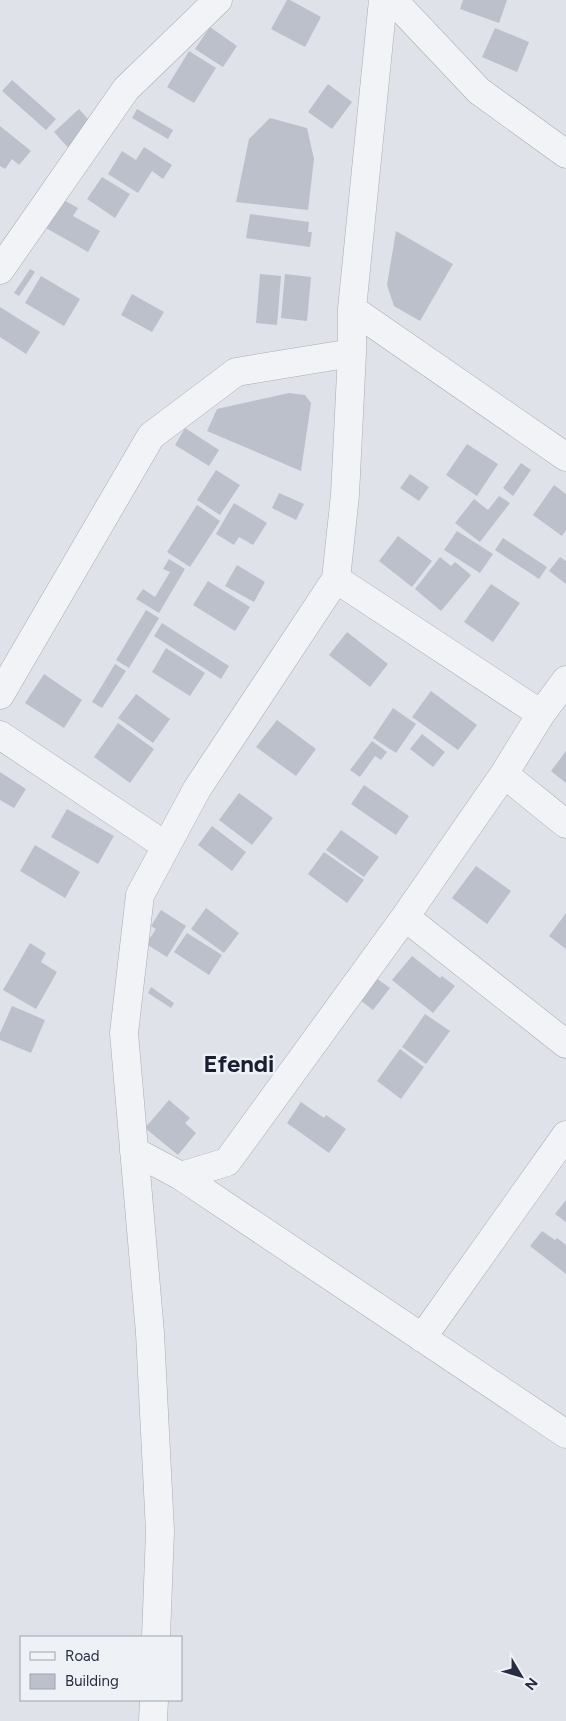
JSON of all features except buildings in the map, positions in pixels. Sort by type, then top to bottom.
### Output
[{"type":"street","points":[[0,270],[126,90],[218,0]]},
{"type":"street","points":[[156,1636],[160,1531],[150,1333],[124,1033],[140,895],[197,789],[336,579],[345,495],[352,353],[352,309],[383,0]]},
{"type":"street","points":[[393,0],[479,90],[566,154]]},
{"type":"street","points":[[352,309],[566,457]]},
{"type":"street","points":[[0,695],[151,436],[236,372],[352,353]]},
{"type":"street","points":[[336,579],[541,714]]},
{"type":"street","points":[[181,1176],[227,1162],[405,917],[504,774],[541,714],[566,680]]},
{"type":"street","points":[[0,735],[166,846]]},
{"type":"street","points":[[504,774],[566,824]]},
{"type":"street","points":[[405,917],[566,1044]]},
{"type":"street","points":[[422,1338],[566,1135]]},
{"type":"street","points":[[134,1151],[181,1176],[566,1434]]},
{"type":"street","points":[[153,1721],[154,1701]]},
{"type":"district","name":"Efendi","points":[[239,1063]]}]
